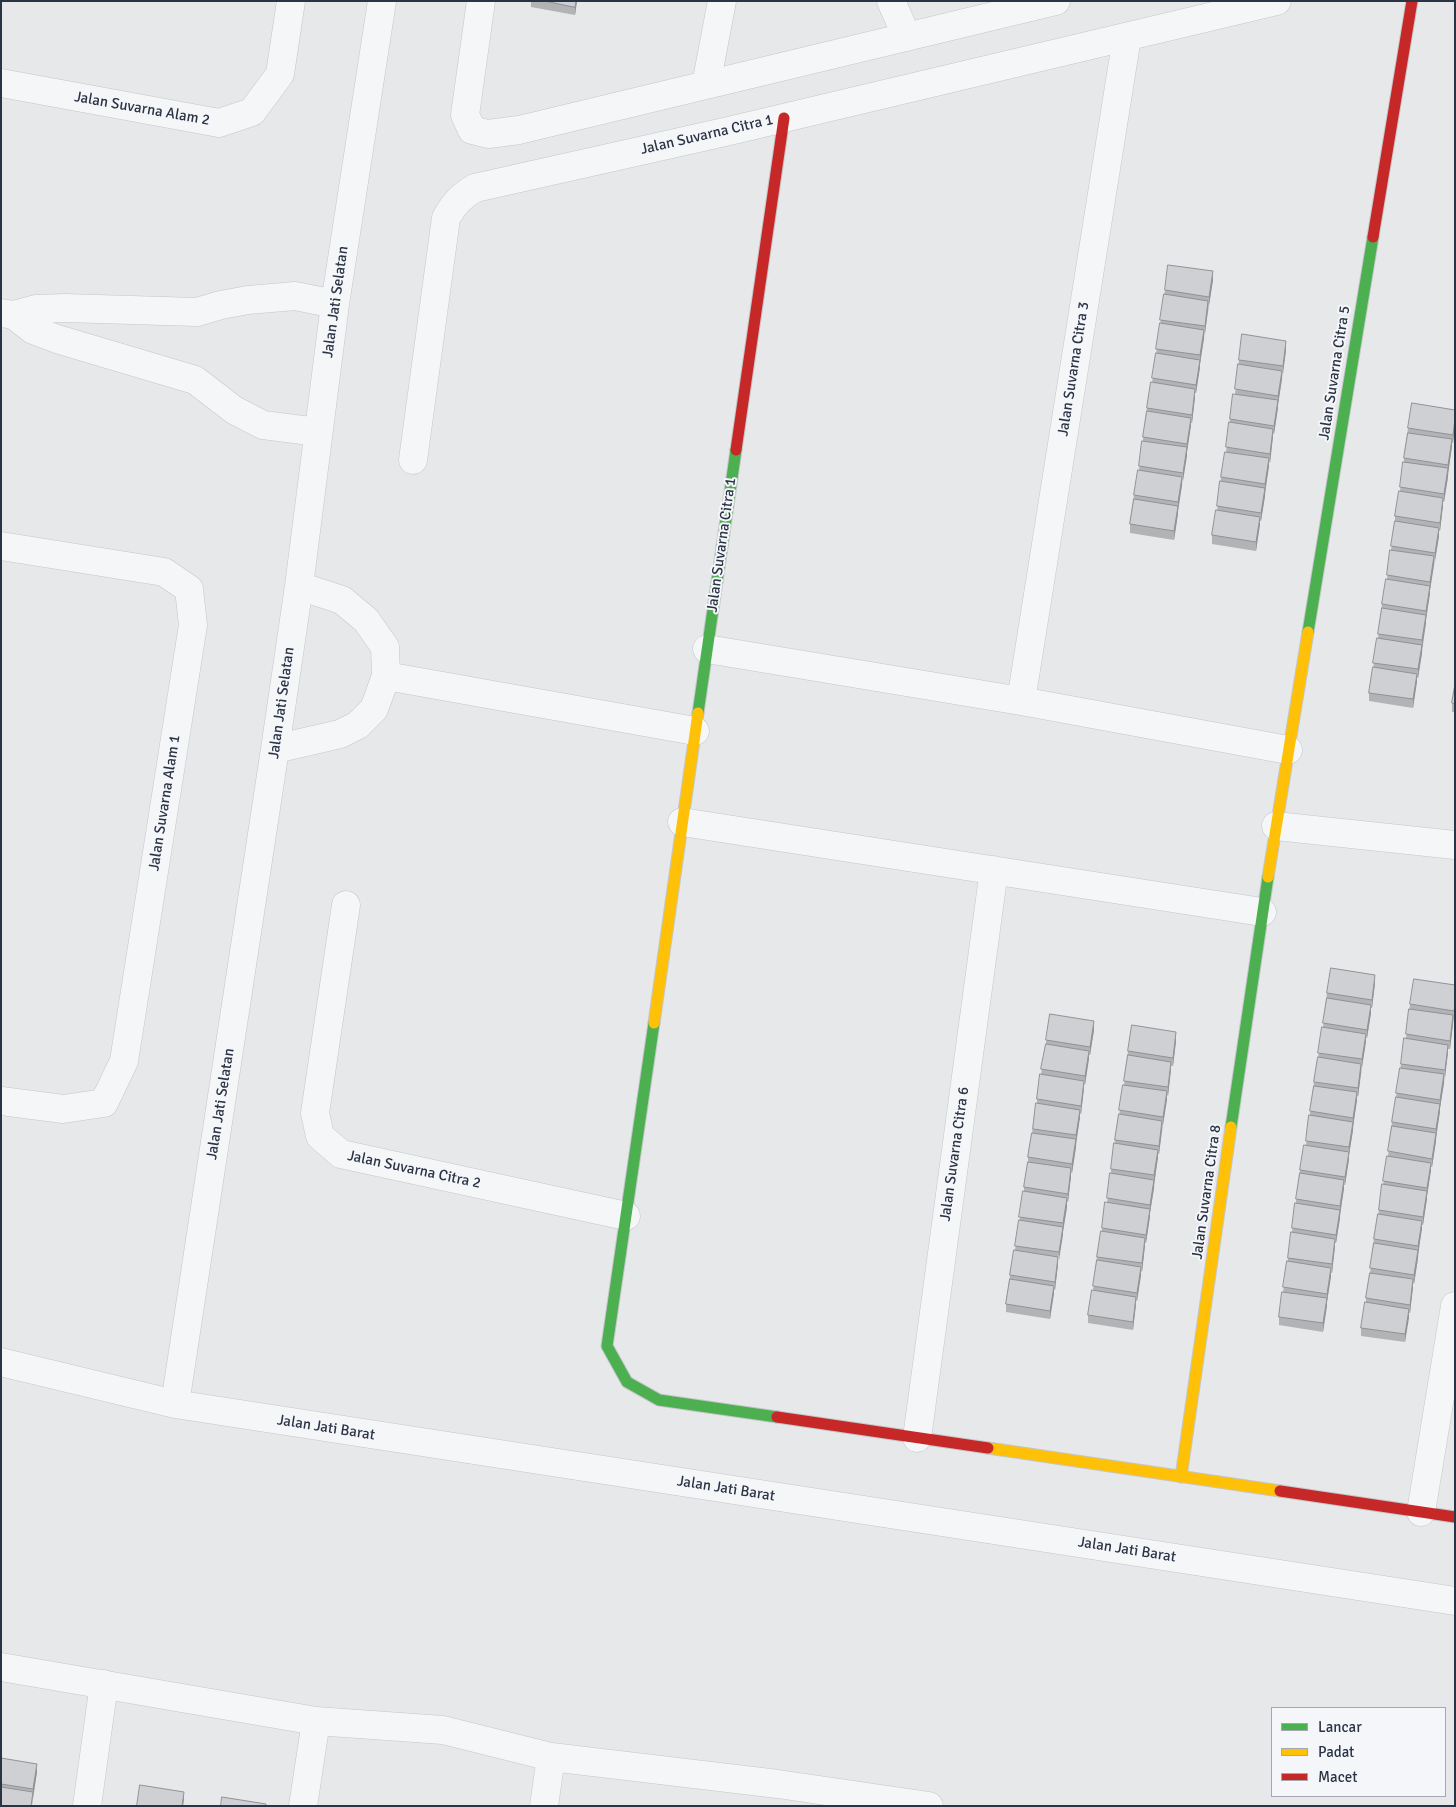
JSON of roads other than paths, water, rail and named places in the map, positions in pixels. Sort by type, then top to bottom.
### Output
[{"type":"street","name":"Jalan Suvarna Alam 2","points":[[1,83],[219,123],[252,112],[280,74],[291,1]]},
{"type":"street","name":"Jalan Jati Selatan","points":[[175,1404],[276,749],[335,304],[382,1]]},
{"type":"street","points":[[481,1],[465,116],[472,130],[488,134],[519,130],[1056,1]]},
{"type":"street","points":[[706,85],[722,1]]},
{"type":"street","points":[[891,1],[907,37]]},
{"type":"street","points":[[784,118],[1277,1]]},
{"type":"street","name":"Jalan Suvarna Citra 5","points":[[1276,826],[1412,1]]},
{"type":"street","name":"Jalan Suvarna Citra 3","points":[[1022,701],[1127,37]]},
{"type":"street","name":"Jalan Suvarna Citra 1","points":[[413,460],[446,218],[454,204],[475,188],[784,118],[682,822]]},
{"type":"street","points":[[8,314],[36,309],[65,308],[197,312],[248,300],[295,296],[335,304]]},
{"type":"street","points":[[8,314],[33,330],[57,339],[194,380],[234,410],[262,425],[318,432]]},
{"type":"street","name":"Jalan Suvarna Alam 1","points":[[1,546],[164,572],[189,589],[193,626],[124,1061],[104,1102],[63,1108],[1,1101]]},
{"type":"street","points":[[276,749],[340,734],[358,725],[374,709],[386,676],[385,647],[366,620],[342,600],[299,586]]},
{"type":"street","points":[[707,649],[1022,701],[1288,750]]},
{"type":"street","points":[[386,676],[695,731]]},
{"type":"street","points":[[1262,912],[682,822],[607,1346],[627,1382],[659,1400],[1455,1517]]},
{"type":"street","points":[[1276,826],[1455,845]]},
{"type":"street","name":"Jalan Suvarna Citra 8","points":[[1181,1477],[1276,826]]},
{"type":"street","name":"Jalan Suvarna Citra 6","points":[[917,1438],[994,870]]},
{"type":"street","name":"Jalan Suvarna Citra 2","points":[[346,905],[315,1114],[320,1136],[341,1154],[626,1216]]},
{"type":"street","points":[[1421,1512],[1455,1306]]},
{"type":"street","name":"Jalan Jati Barat","points":[[1,1362],[175,1404],[1455,1601]]},
{"type":"street","points":[[1,1667],[316,1721],[443,1730],[551,1757],[776,1795],[929,1806]]},
{"type":"street","points":[[87,1806],[104,1684]]},
{"type":"street","points":[[303,1806],[316,1721]]},
{"type":"street","points":[[544,1806],[551,1757]]}]
